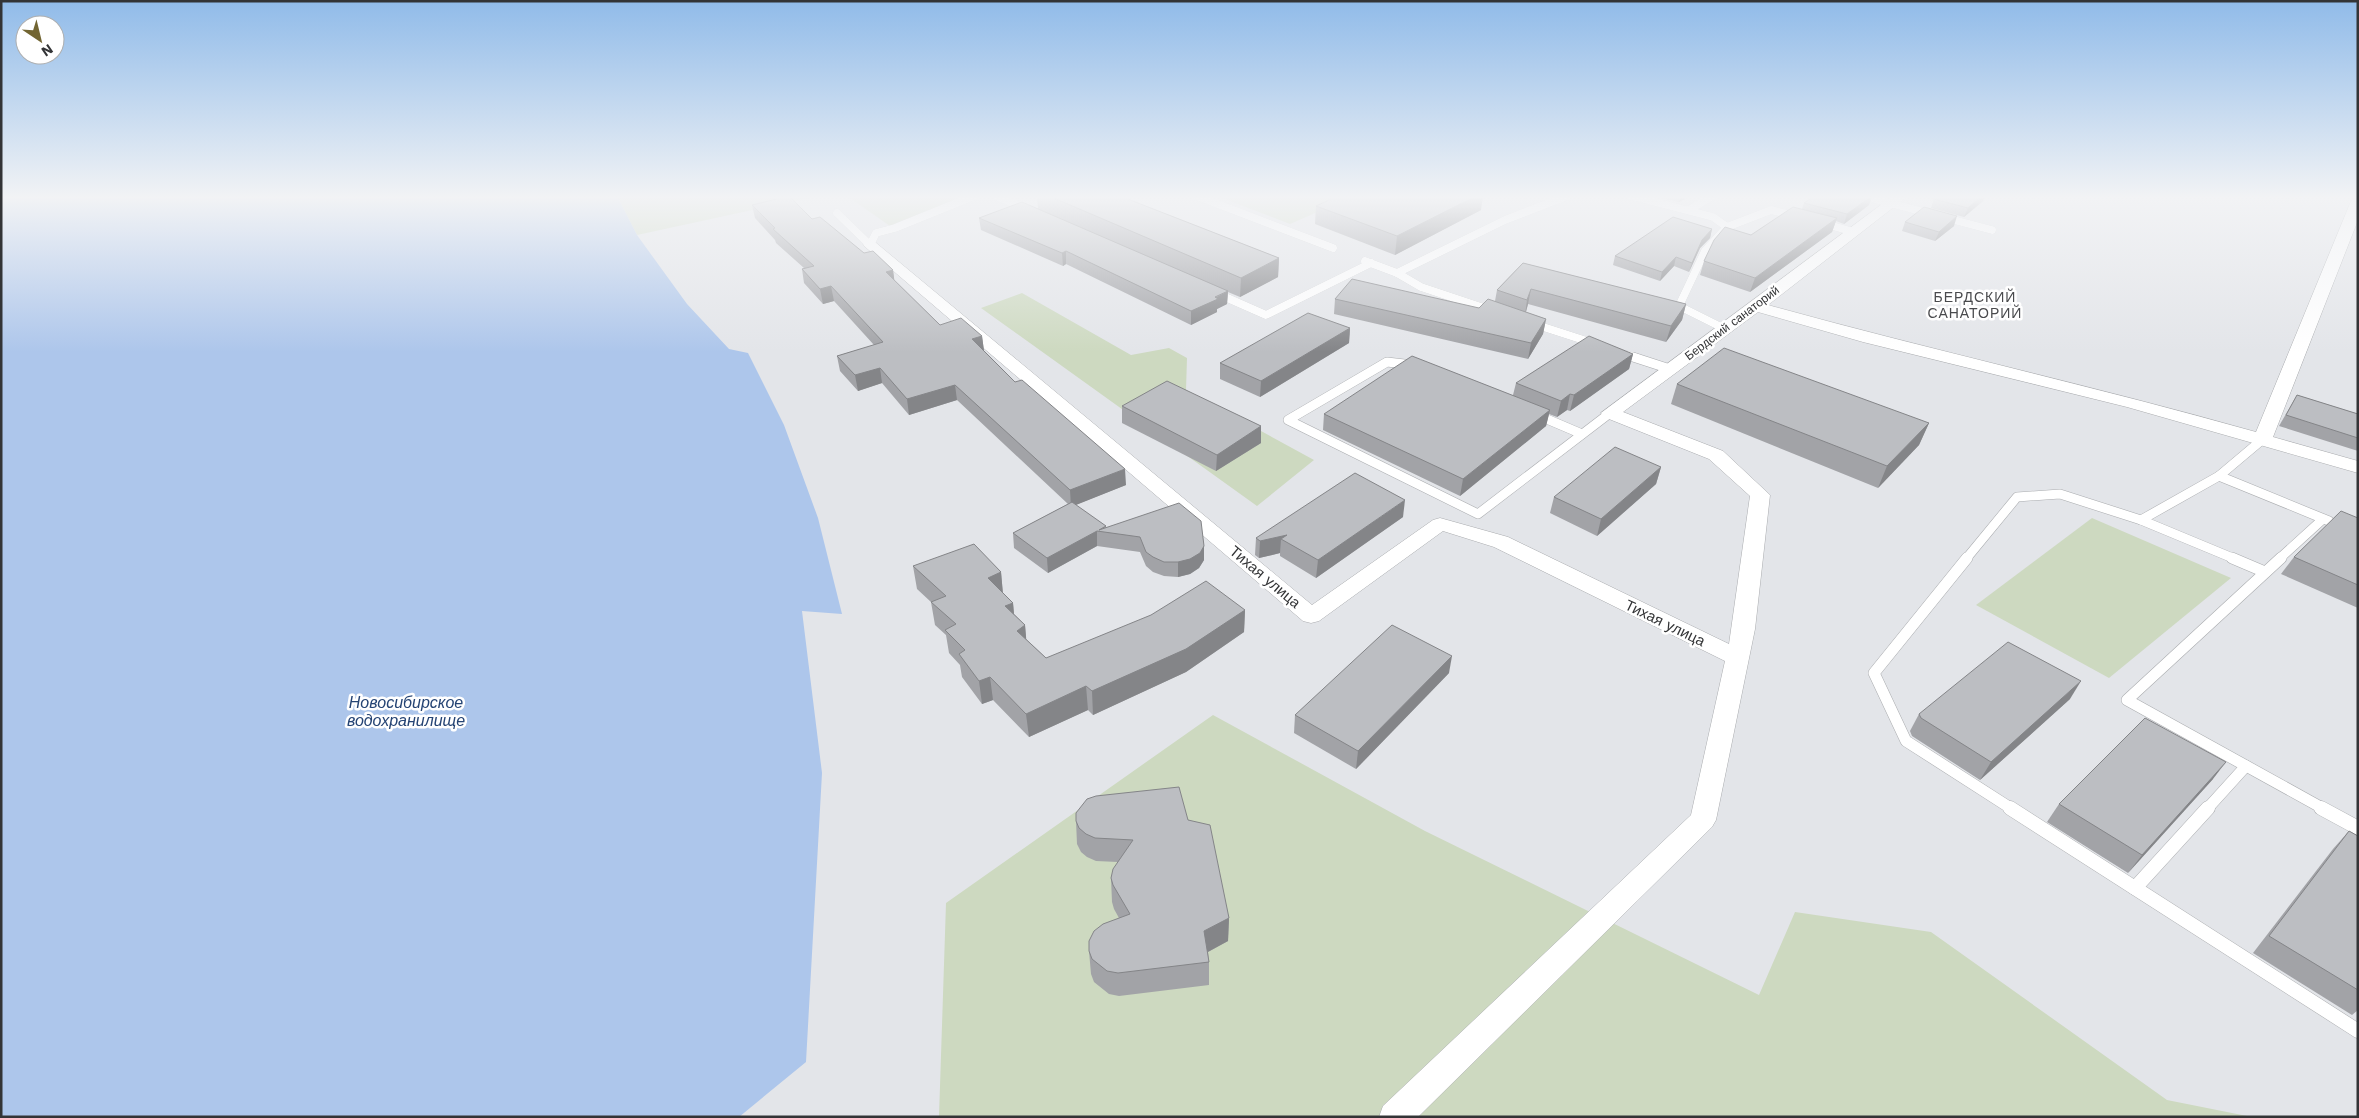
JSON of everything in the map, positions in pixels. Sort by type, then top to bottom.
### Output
[{"type":"street","name":"Тихая улица","points":[[874,248],[1310,616],[1440,524],[1501,542],[1738,658]]},
{"type":"street","name":"Бердский санаторий","points":[[1610,413],[1832,248]]},
{"type":"street","points":[[2263,439],[2339,248]]},
{"type":"street","points":[[1755,306],[1869,338],[2132,403],[2358,466]]},
{"type":"street","points":[[1395,1117],[1703,820],[1744,629],[1760,495],[1716,455],[1610,413]]},
{"type":"lane","points":[[1397,273],[1448,248]]},
{"type":"lane","points":[[1708,248],[1679,306],[1725,329]]},
{"type":"lane","points":[[1204,287],[1266,315],[1367,262],[1397,273],[1421,287],[1504,314]]},
{"type":"lane","points":[[1522,320],[1606,348]]},
{"type":"lane","points":[[1615,351],[1670,369]]},
{"type":"lane","points":[[1418,366],[1387,362],[1288,420],[1478,514],[1610,413]]},
{"type":"lane","points":[[1525,410],[1582,434]]},
{"type":"lane","points":[[2141,520],[2218,476],[2263,439]]},
{"type":"lane","points":[[2218,476],[2341,525]]},
{"type":"lane","points":[[2265,572],[2141,520],[2060,494],[2017,497],[1874,673],[1906,740],[2358,1031]]},
{"type":"lane","points":[[2323,519],[2127,700],[2358,828]]},
{"type":"lane","points":[[2135,888],[2246,766]]},
{"type":"green space","points":[[1022,293],[1131,355],[1169,348],[1187,358],[1186,390],[1314,460],[1257,506],[981,308]]},
{"type":"green space","points":[[2092,518],[2231,578],[2109,678],[1976,605]]},
{"type":"green space","points":[[1213,715],[1425,831],[1759,995],[1795,912],[1931,932],[2167,1100],[2252,1117],[939,1117],[946,903]]},
{"type":"water","name":"Новосибирское водохранилище","points":[[1,248],[647,248],[687,304],[729,349],[748,353],[784,425],[818,518],[842,614],[802,611],[822,773],[806,1062],[739,1117],[1,1117]]},
{"type":"building","points":[[794,248],[858,248],[864,253],[873,251],[893,270],[886,272],[940,325],[961,318],[982,336],[972,339],[1015,382],[1022,380],[1125,469],[1070,490],[955,385],[907,399],[880,368],[855,375],[837,356],[883,342],[831,286],[820,289],[802,269],[814,266]]},
{"type":"building","points":[[1051,248],[1129,248],[1228,291],[1215,297],[1218,299],[1191,311],[1066,251],[1062,253]]},
{"type":"building","points":[[1171,248],[1254,248],[1279,258],[1241,278]]},
{"type":"building","points":[[1627,248],[1698,248],[1692,263],[1676,257],[1662,272],[1615,256]]},
{"type":"building","points":[[1710,248],[1796,248],[1755,278],[1704,261]]},
{"type":"building","points":[[1523,263],[1686,304],[1671,326],[1531,289],[1527,300],[1497,290]]},
{"type":"building","points":[[1352,279],[1479,308],[1488,299],[1546,319],[1531,343],[1335,299]]},
{"type":"building","points":[[1308,313],[1350,328],[1261,381],[1220,363]]},
{"type":"building","points":[[1589,336],[1633,354],[1574,395],[1570,394],[1561,401],[1516,383]]},
{"type":"building","points":[[1724,348],[1929,423],[1887,466],[1677,384]]},
{"type":"building","points":[[1412,356],[1550,410],[1463,479],[1324,414]]},
{"type":"building","points":[[1167,381],[1261,426],[1217,455],[1122,406]]},
{"type":"building","points":[[2297,395],[2358,414],[2358,438],[2286,415]]},
{"type":"building","points":[[1615,447],[1661,467],[1601,519],[1554,497]]},
{"type":"building","points":[[1355,473],[1405,500],[1318,560],[1281,539],[1287,535],[1260,541],[1256,538]]},
{"type":"building","points":[[1072,502],[1106,526],[1099,530],[1179,503],[1201,521],[1204,546],[1200,553],[1190,559],[1178,562],[1164,562],[1146,552],[1140,537],[1097,531],[1047,558],[1013,533]]},
{"type":"building","points":[[2341,511],[2358,518],[2358,585],[2294,557]]},
{"type":"building","points":[[974,544],[1001,572],[988,578],[1013,603],[1005,606],[1025,625],[1017,631],[1046,658],[1151,615],[1206,581],[1245,610],[1186,649],[1092,691],[1086,686],[1026,714],[990,677],[979,681],[959,654],[965,650],[945,630],[956,624],[931,602],[946,596],[913,566]]},
{"type":"building","points":[[1392,625],[1452,656],[1358,751],[1295,715]]},
{"type":"building","points":[[2008,642],[2081,681],[1991,762],[1921,718],[1919,714]]},
{"type":"building","points":[[2145,718],[2226,762],[2142,855],[2059,804]]},
{"type":"building","points":[[1179,787],[1188,820],[1210,825],[1229,918],[1204,931],[1209,962],[1118,973],[1107,971],[1092,959],[1089,951],[1089,941],[1094,931],[1103,924],[1130,914],[1111,878],[1113,869],[1133,840],[1095,838],[1086,834],[1079,828],[1076,821],[1076,813],[1087,799],[1096,796]]},
{"type":"building","points":[[2349,831],[2358,836],[2358,990],[2269,936]]},
{"type":"district","name":"БЕРДСКИЙ САНАТОРИЙ","points":[[1975,306]]}]
